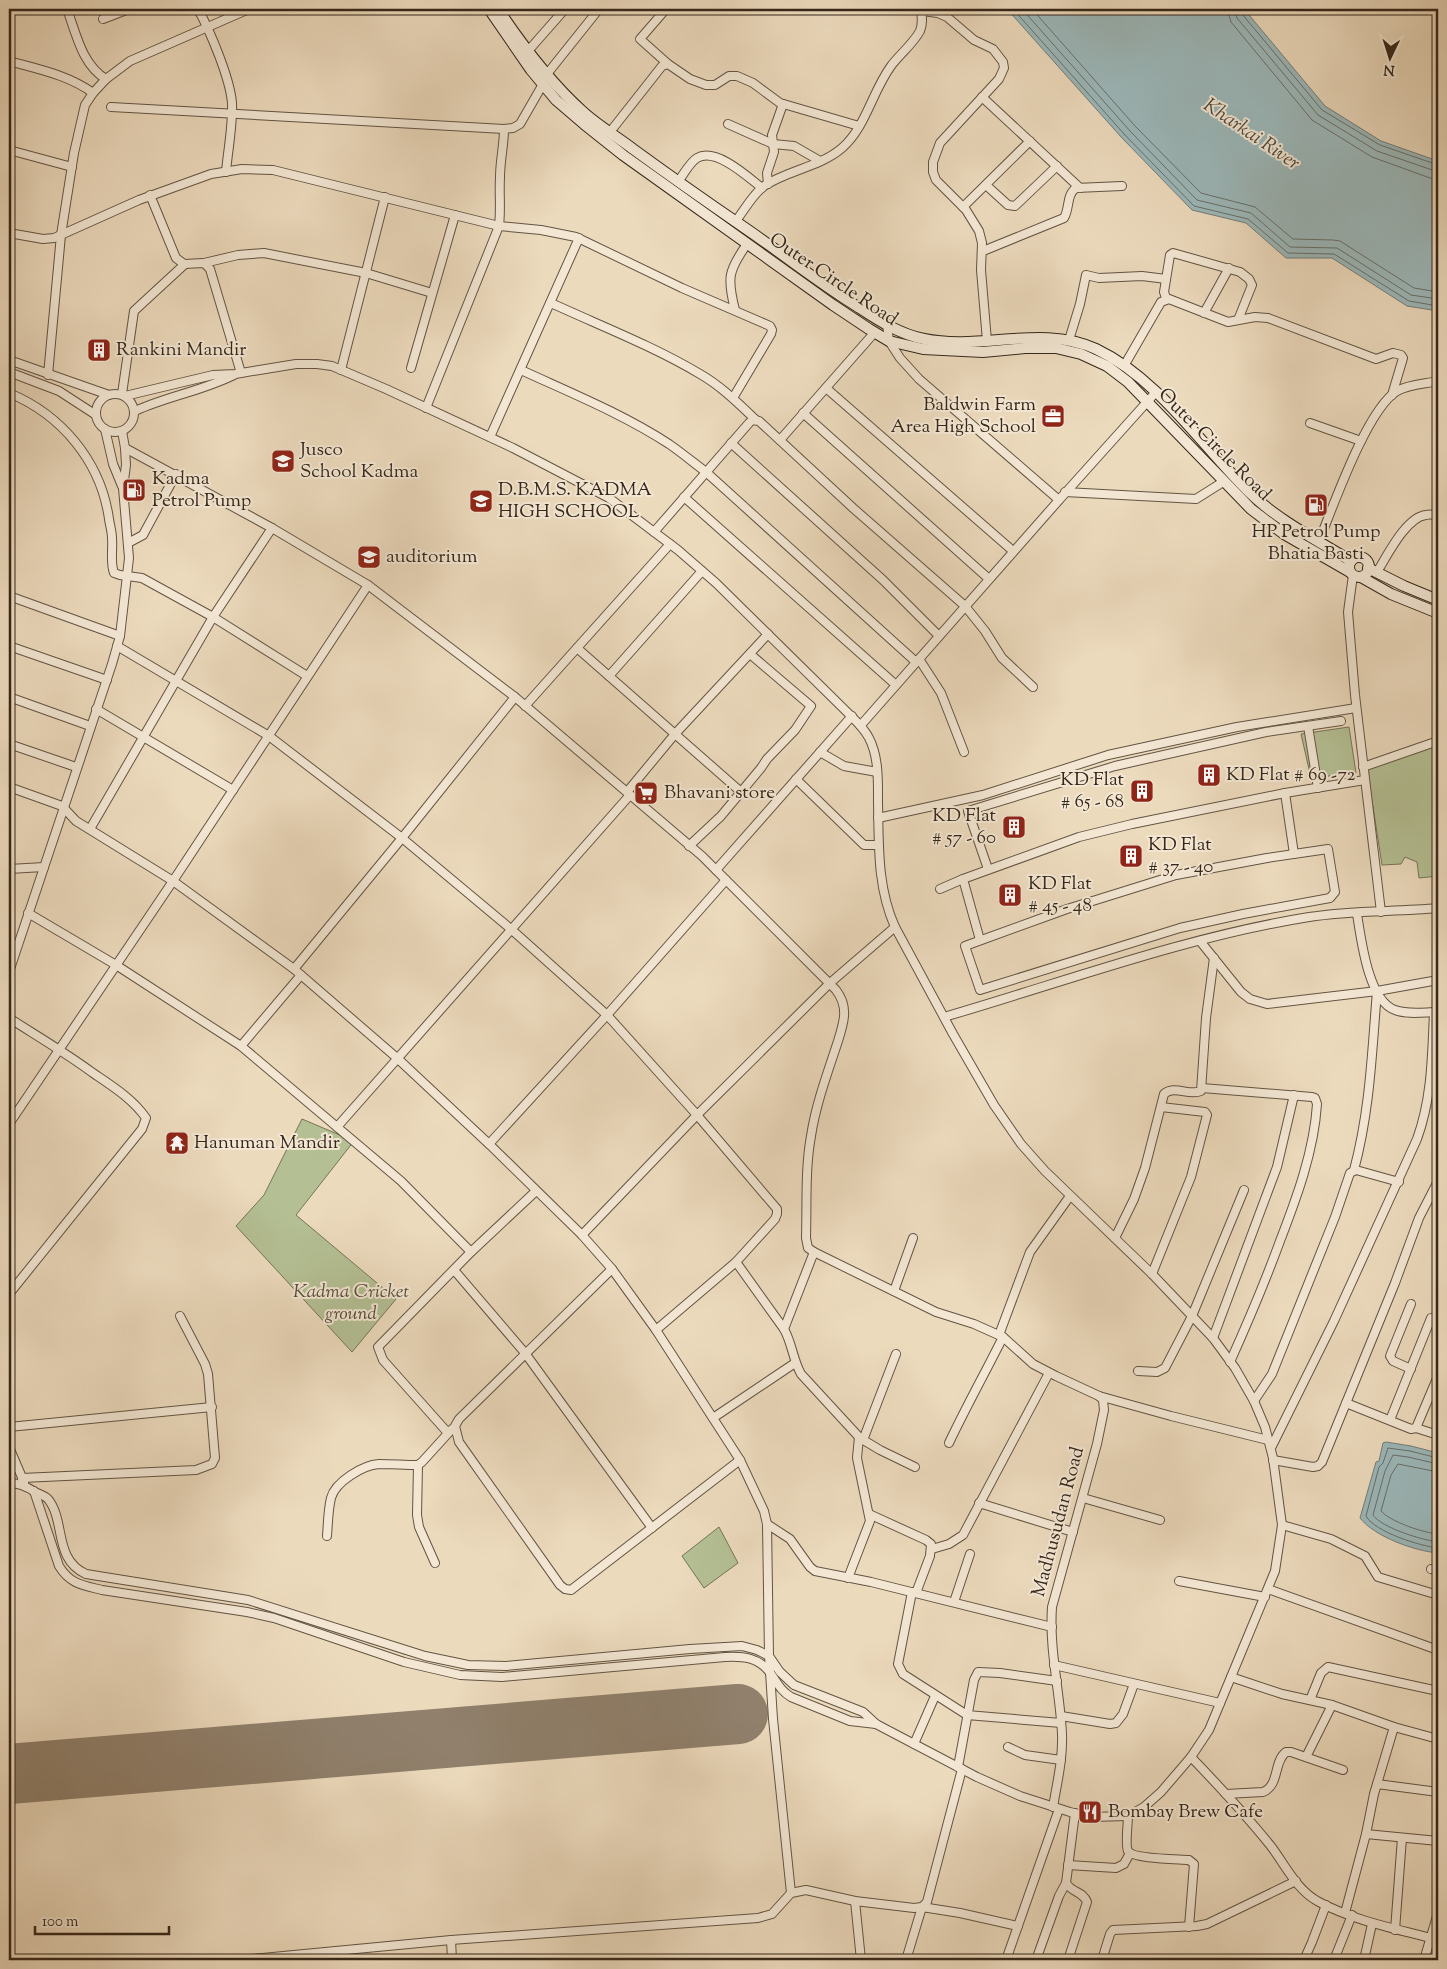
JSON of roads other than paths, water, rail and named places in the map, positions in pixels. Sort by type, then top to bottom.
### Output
[{"type":"main road","name":"Outer Circle Road","points":[[489,9],[531,70],[556,100],[623,155],[833,305],[889,340],[922,349],[983,352],[1025,348],[1056,348],[1081,354],[1107,366],[1128,382],[1251,510],[1284,534],[1354,571]]},
{"type":"main road","name":"Outer Circle Road","points":[[498,9],[546,74],[583,112],[678,182],[816,279],[887,324],[903,332],[925,339],[988,341],[1038,338],[1069,340],[1096,349],[1124,366],[1156,392],[1252,494],[1270,510],[1319,541],[1354,571]]},
{"type":"main road","points":[[1354,571],[1358,558],[1362,558],[1366,560],[1373,570],[1404,586],[1438,600]]},
{"type":"main road","points":[[1354,571],[1365,575],[1373,570]]},
{"type":"main road","points":[[1354,571],[1392,594],[1438,613]]},
{"type":"street","points":[[67,9],[85,56],[92,68],[106,79]]},
{"type":"street","points":[[103,19],[129,9]]},
{"type":"street","points":[[198,9],[208,27],[230,90],[232,113],[226,172]]},
{"type":"street","points":[[48,375],[61,234],[85,105],[106,79],[130,61],[249,9]]},
{"type":"street","points":[[528,51],[565,9]]},
{"type":"street","points":[[546,74],[599,9]]},
{"type":"street","points":[[666,9],[640,39],[668,64],[690,79],[706,86],[715,85],[729,76],[737,76],[753,83],[783,104],[859,126]]},
{"type":"street","points":[[735,222],[765,186],[830,157],[843,147],[859,126],[878,86],[891,66],[919,32],[922,10],[947,18],[974,40],[993,49],[1003,62],[1002,74],[940,143],[933,172],[936,180],[963,207],[979,231],[983,251],[981,270],[988,341]]},
{"type":"street","points":[[9,61],[82,84],[93,93]]},
{"type":"street","points":[[610,132],[662,66],[668,64]]},
{"type":"street","points":[[111,107],[504,129],[513,128],[520,124],[543,84]]},
{"type":"street","points":[[982,97],[1080,188]]},
{"type":"street","points":[[765,186],[767,173],[773,158],[773,130],[783,104]]},
{"type":"street","points":[[728,124],[773,144],[790,145],[820,161]]},
{"type":"street","points":[[426,408],[499,226],[504,129]]},
{"type":"street","points":[[963,207],[1030,141]]},
{"type":"street","points":[[9,150],[72,167]]},
{"type":"street","points":[[678,182],[695,160],[706,157],[726,161],[765,186]]},
{"type":"street","points":[[986,185],[1008,205],[1015,206],[1057,166]]},
{"type":"street","points":[[9,233],[43,239],[54,238],[150,195],[211,174],[242,170],[273,170],[499,226],[550,231],[579,238],[682,288],[767,324],[772,330],[771,334],[733,398]]},
{"type":"street","points":[[983,251],[1064,218],[1068,212],[1070,194],[1076,188],[1122,186]]},
{"type":"street","points":[[150,195],[179,262],[204,264],[238,255],[264,253],[366,273],[432,294]]},
{"type":"street","points":[[341,370],[385,197]]},
{"type":"street","points":[[411,368],[455,215]]},
{"type":"street","points":[[490,437],[579,238]]},
{"type":"street","points":[[735,310],[729,288],[733,264],[747,244]]},
{"type":"street","points":[[1166,298],[1164,292],[1170,255],[1174,252],[1196,261],[1229,268],[1240,272],[1252,282],[1238,320]]},
{"type":"street","points":[[124,395],[134,311],[186,264]]},
{"type":"street","points":[[204,264],[210,270],[238,374]]},
{"type":"street","points":[[1204,313],[1229,268]]},
{"type":"street","points":[[1069,340],[1080,304],[1086,275],[1099,278],[1134,276],[1166,280]]},
{"type":"street","points":[[1166,298],[1228,322],[1255,317],[1268,318],[1376,359],[1393,353],[1401,355],[1403,358],[1392,395]]},
{"type":"street","points":[[1124,366],[1161,302],[1166,298]]},
{"type":"street","points":[[551,303],[667,356],[701,374],[733,398],[965,606],[985,631],[1002,658],[1033,687]]},
{"type":"street","points":[[887,324],[889,340],[900,358],[919,379],[1058,500]]},
{"type":"street","points":[[780,440],[875,332]]},
{"type":"street","points":[[9,360],[109,395],[124,395],[213,375],[238,374],[296,364],[332,366],[490,437],[610,498],[702,571],[861,725],[870,740],[877,763],[878,845],[881,878],[886,908],[895,927],[994,1105],[1021,1144],[1070,1196],[1152,1274],[1213,1338],[1230,1362],[1254,1401],[1268,1440],[1273,1460],[1282,1525],[1275,1571],[1209,1730],[1191,1757],[1161,1792],[1144,1807],[1128,1816],[1109,1818],[1075,1813],[1020,1796],[960,1768],[876,1724],[863,1712],[794,1685],[780,1672],[769,1656],[749,1647],[733,1646],[506,1666],[468,1665],[449,1662],[375,1641],[248,1600],[86,1574],[78,1570],[66,1555],[54,1510],[48,1498],[26,1486],[9,1483]]},
{"type":"street","points":[[521,370],[636,425],[669,444],[706,472],[918,660],[941,693],[964,752]]},
{"type":"street","points":[[9,372],[59,391],[96,415]]},
{"type":"street","points":[[135,411],[164,398],[215,385],[238,374]]},
{"type":"street","points":[[1319,541],[1361,441],[1378,411],[1392,395],[1404,388],[1438,381]]},
{"type":"street","points":[[826,388],[1013,552]]},
{"type":"street","points":[[861,725],[1065,492],[1156,392]]},
{"type":"street","points":[[9,393],[47,414],[71,435],[89,460],[101,484],[108,510],[112,537],[112,569],[116,574],[142,578],[213,617],[307,676]]},
{"type":"street","points":[[109,395],[101,399],[96,415],[99,423],[105,429],[113,432],[122,431],[134,419],[135,411],[132,402],[124,395]]},
{"type":"street","points":[[803,413],[989,578]]},
{"type":"street","points":[[654,532],[749,423],[756,420]]},
{"type":"street","points":[[1310,423],[1361,441]]},
{"type":"street","points":[[105,429],[113,464],[123,488]]},
{"type":"street","points":[[9,972],[120,636],[128,576],[128,543],[123,488],[126,465],[122,431]]},
{"type":"street","points":[[731,443],[884,580],[939,636]]},
{"type":"street","points":[[125,448],[176,474],[272,528],[368,585],[515,697],[689,846],[716,870],[830,983],[841,997],[845,1014],[811,1135],[806,1238],[808,1248],[936,1312],[974,1324],[1001,1336],[1034,1364],[1099,1396],[1268,1440]]},
{"type":"street","points":[[128,543],[143,535],[176,474]]},
{"type":"street","points":[[1065,492],[1196,499],[1223,482]]},
{"type":"street","points":[[684,497],[896,686]]},
{"type":"street","points":[[1373,570],[1410,524],[1426,515],[1438,516]]},
{"type":"street","points":[[90,829],[213,617],[272,528]]},
{"type":"street","points":[[526,706],[670,544]]},
{"type":"street","points":[[610,676],[702,571]]},
{"type":"street","points":[[1354,571],[1348,612],[1356,708],[1381,912]]},
{"type":"street","points":[[9,1124],[174,881],[368,585]]},
{"type":"street","points":[[9,596],[120,636]]},
{"type":"street","points":[[338,1127],[512,930],[628,794],[675,734],[768,634]]},
{"type":"street","points":[[9,646],[106,680]]},
{"type":"street","points":[[117,646],[269,736],[402,838],[512,930],[608,1015],[777,1209],[775,1219],[736,1262],[656,1330]]},
{"type":"street","points":[[577,648],[741,792]]},
{"type":"street","points":[[689,846],[721,816],[761,768],[766,759],[795,730],[811,706],[750,654]]},
{"type":"street","points":[[9,697],[90,726]]},
{"type":"street","points":[[294,969],[515,697]]},
{"type":"street","points":[[878,818],[983,795],[1108,756],[1237,727],[1356,708]]},
{"type":"street","points":[[96,710],[233,790]]},
{"type":"street","points":[[716,870],[852,716]]},
{"type":"street","points":[[988,869],[968,811],[1115,766],[1266,732],[1341,722]]},
{"type":"street","points":[[1308,726],[1318,788]]},
{"type":"street","points":[[1363,767],[1438,741]]},
{"type":"street","points":[[9,744],[76,767]]},
{"type":"street","points":[[820,752],[844,766],[877,772]]},
{"type":"street","points":[[796,779],[864,845],[878,845]]},
{"type":"street","points":[[940,889],[988,869],[1079,837],[1132,824],[1285,793],[1365,780]]},
{"type":"street","points":[[9,787],[58,804],[76,821],[174,881],[294,969],[397,1058],[582,1235],[612,1269],[656,1330],[740,1460],[764,1511],[767,1524],[769,1656],[773,1720],[791,1893]]},
{"type":"street","points":[[1285,793],[1294,854]]},
{"type":"street","points":[[1328,849],[1335,892],[1330,898],[1180,928],[980,990],[965,946],[980,940],[1067,909],[1176,874],[1328,849]]},
{"type":"street","points":[[9,870],[44,866]]},
{"type":"street","points":[[963,879],[980,940]]},
{"type":"street","points":[[489,1144],[608,1015],[726,880]]},
{"type":"street","points":[[944,1018],[1200,940],[1311,917],[1438,908]]},
{"type":"street","points":[[28,913],[116,965],[241,1046],[401,1181],[471,1252]]},
{"type":"street","points":[[1270,1448],[1334,1321],[1399,1182],[1424,1119],[1429,1096],[1436,1012],[1396,1011],[1387,1006],[1377,991],[1363,953],[1357,914]]},
{"type":"street","points":[[582,1235],[697,1115],[830,983],[895,927]]},
{"type":"street","points":[[1200,940],[1241,992],[1250,999],[1267,1004],[1377,991],[1438,980]]},
{"type":"street","points":[[1115,1238],[1134,1199],[1145,1168],[1164,1094],[1167,1091],[1199,1093],[1202,1088],[1206,1018],[1214,958]]},
{"type":"street","points":[[241,1046],[301,975]]},
{"type":"street","points":[[1254,1401],[1272,1374],[1335,1217],[1350,1173],[1354,1170],[1363,1137],[1369,1094],[1377,991]]},
{"type":"street","points":[[9,1018],[119,1090],[146,1118],[145,1124],[9,1294]]},
{"type":"street","points":[[1202,1088],[1294,1095],[1315,1098],[1317,1104],[1311,1146],[1303,1178],[1258,1300],[1230,1362]]},
{"type":"street","points":[[1213,1338],[1276,1167],[1294,1095]]},
{"type":"street","points":[[1152,1274],[1191,1177],[1207,1115],[1205,1112],[1160,1107]]},
{"type":"street","points":[[1354,1170],[1399,1182]]},
{"type":"street","points":[[1273,1460],[1313,1467],[1318,1466],[1322,1462],[1395,1283],[1419,1218],[1438,1182]]},
{"type":"street","points":[[1138,1371],[1157,1372],[1165,1368],[1192,1316],[1244,1190]]},
{"type":"street","points":[[448,1433],[383,1360],[378,1347],[471,1252],[536,1191]]},
{"type":"street","points":[[949,1443],[981,1381],[1001,1336],[1030,1252],[1070,1196]]},
{"type":"street","points":[[894,1291],[913,1238]]},
{"type":"street","points":[[784,1329],[814,1252]]},
{"type":"street","points":[[736,1262],[784,1329],[795,1363],[801,1374],[814,1389],[861,1438],[880,1450],[915,1467]]},
{"type":"street","points":[[327,1536],[331,1498],[339,1484],[368,1467],[377,1464],[418,1465],[422,1462],[455,1426],[459,1419],[612,1269]]},
{"type":"street","points":[[454,1270],[526,1354],[652,1528]]},
{"type":"street","points":[[1411,1304],[1390,1356],[1393,1361],[1411,1369]]},
{"type":"street","points":[[22,1478],[196,1470],[206,1468],[212,1464],[215,1458],[208,1374],[205,1364],[180,1316]]},
{"type":"street","points":[[1390,1420],[1431,1318],[1438,1321]]},
{"type":"street","points":[[848,1578],[868,1531],[870,1521],[858,1458],[861,1438],[896,1354]]},
{"type":"street","points":[[713,1418],[795,1363]]},
{"type":"street","points":[[932,1548],[949,1544],[963,1535],[1049,1373]]},
{"type":"street","points":[[1416,1428],[1438,1376]]},
{"type":"street","name":"Madhusudan Road","points":[[1006,1960],[1056,1808],[1061,1760],[1061,1719],[1054,1664],[1052,1627],[1055,1594],[1083,1498],[1104,1410],[1103,1400],[1099,1396]]},
{"type":"street","points":[[1346,1403],[1412,1429],[1416,1428],[1438,1435]]},
{"type":"street","points":[[9,1427],[212,1407]]},
{"type":"street","points":[[455,1426],[458,1442],[560,1584],[565,1589],[571,1590],[740,1460]]},
{"type":"street","points":[[9,1448],[26,1486]]},
{"type":"street","points":[[418,1465],[418,1527],[435,1563]]},
{"type":"street","points":[[34,1491],[59,1566],[65,1576],[73,1581],[94,1588],[274,1618],[404,1662],[460,1675],[502,1677],[740,1656],[758,1661],[770,1672],[783,1692],[791,1697],[850,1722],[876,1724]]},
{"type":"street","points":[[1083,1498],[1160,1520]]},
{"type":"street","points":[[979,1504],[1073,1532]]},
{"type":"street","points":[[870,1514],[931,1544],[932,1548],[914,1593],[898,1664],[903,1674],[936,1696],[967,1715],[1061,1719],[1110,1724],[1116,1723],[1123,1714],[1134,1684]]},
{"type":"street","points":[[767,1524],[790,1539],[810,1567],[821,1572],[954,1602],[1052,1627]]},
{"type":"street","points":[[1282,1525],[1331,1539],[1365,1556],[1378,1577],[1438,1594]]},
{"type":"street","points":[[954,1602],[970,1554]]},
{"type":"street","points":[[1179,1581],[1266,1593],[1438,1650]]},
{"type":"street","points":[[1054,1664],[1220,1703]]},
{"type":"street","points":[[1310,1700],[1321,1673],[1328,1667],[1438,1691]]},
{"type":"street","points":[[907,1960],[922,1907],[926,1902],[960,1768],[967,1715],[974,1680],[978,1672],[1057,1681]]},
{"type":"street","points":[[1231,1677],[1282,1694],[1332,1705],[1394,1727],[1438,1739]]},
{"type":"street","points":[[914,1744],[936,1696]]},
{"type":"street","points":[[1306,1757],[1332,1705]]},
{"type":"street","points":[[1334,1960],[1349,1914],[1377,1784],[1394,1727]]},
{"type":"street","points":[[1008,1747],[1025,1755],[1061,1760]]},
{"type":"street","points":[[1226,1794],[1263,1792],[1268,1790],[1272,1786],[1283,1754],[1291,1752],[1343,1770]]},
{"type":"street","points":[[1191,1757],[1271,1846],[1296,1881],[1318,1901],[1372,1924],[1435,1940]]},
{"type":"street","points":[[1377,1784],[1438,1792]]},
{"type":"street","points":[[1036,1960],[1058,1896],[1066,1884],[1075,1813]]},
{"type":"street","points":[[1128,1816],[1127,1845],[1130,1853],[1141,1856],[1192,1861],[1194,1864],[1188,1927]]},
{"type":"street","points":[[1366,1834],[1438,1841]]},
{"type":"street","points":[[1394,1930],[1402,1838]]},
{"type":"street","points":[[1068,1865],[1116,1868],[1124,1864],[1130,1853]]},
{"type":"street","points":[[1102,1960],[1108,1939],[1113,1930],[1188,1927],[1207,1924],[1296,1881]]},
{"type":"street","points":[[1066,1884],[1069,1888],[1085,1896],[1086,1902],[1068,1960]]},
{"type":"street","points":[[241,1960],[451,1940],[758,1918],[772,1914],[791,1893],[806,1890],[855,1901],[914,1908],[922,1907],[960,1913],[1018,1926]]},
{"type":"street","points":[[855,1901],[861,1960]]},
{"type":"street","points":[[1304,1960],[1326,1905]]},
{"type":"street","points":[[1424,1960],[1435,1940],[1438,1913]]},
{"type":"street","points":[[1364,1960],[1372,1924]]},
{"type":"street","points":[[451,1940],[452,1960]]},
{"type":"water","name":"Kharkai River","points":[[1007,9],[1244,9],[1325,106],[1381,141],[1438,161],[1438,311],[1407,306],[1332,258],[1286,258],[1246,223],[1192,210],[1122,138]]},
{"type":"water","points":[[1386,1442],[1438,1453],[1438,1553],[1396,1542],[1375,1531],[1360,1518],[1376,1462],[1379,1461],[1383,1443]]},
{"type":"place","name":"Rankini Mandir","points":[[99,350]]},
{"type":"place","name":"Baldwin Farm Area High School","points":[[1053,416]]},
{"type":"place","name":"Jusco School Kadma","points":[[283,461]]},
{"type":"place","name":"Kadma Petrol Pump","points":[[134,490]]},
{"type":"place","name":"D.B.M.S. KADMA HIGH SCHOOL","points":[[481,501]]},
{"type":"place","name":"HP Petrol Pump Bhatia Basti","points":[[1316,505]]},
{"type":"place","name":"auditorium","points":[[369,557]]},
{"type":"place","name":"KD Flat # 69 -72","points":[[1209,775]]},
{"type":"place","name":"KD Flat # 65 - 68","points":[[1142,791]]},
{"type":"place","name":"Bhavani store","points":[[646,793]]},
{"type":"place","name":"KD Flat # 57 - 60","points":[[1014,827]]},
{"type":"place","name":"KD Flat # 37 - 40","points":[[1131,856]]},
{"type":"place","name":"KD Flat # 45 - 48","points":[[1010,895]]},
{"type":"place","name":"Hanuman Mandir","points":[[177,1143]]},
{"type":"place","name":"Bombay Brew Cafe","points":[[1090,1812]]},
{"type":"park label","name":"Kadma Cricket ground","points":[[351,1303]]}]
